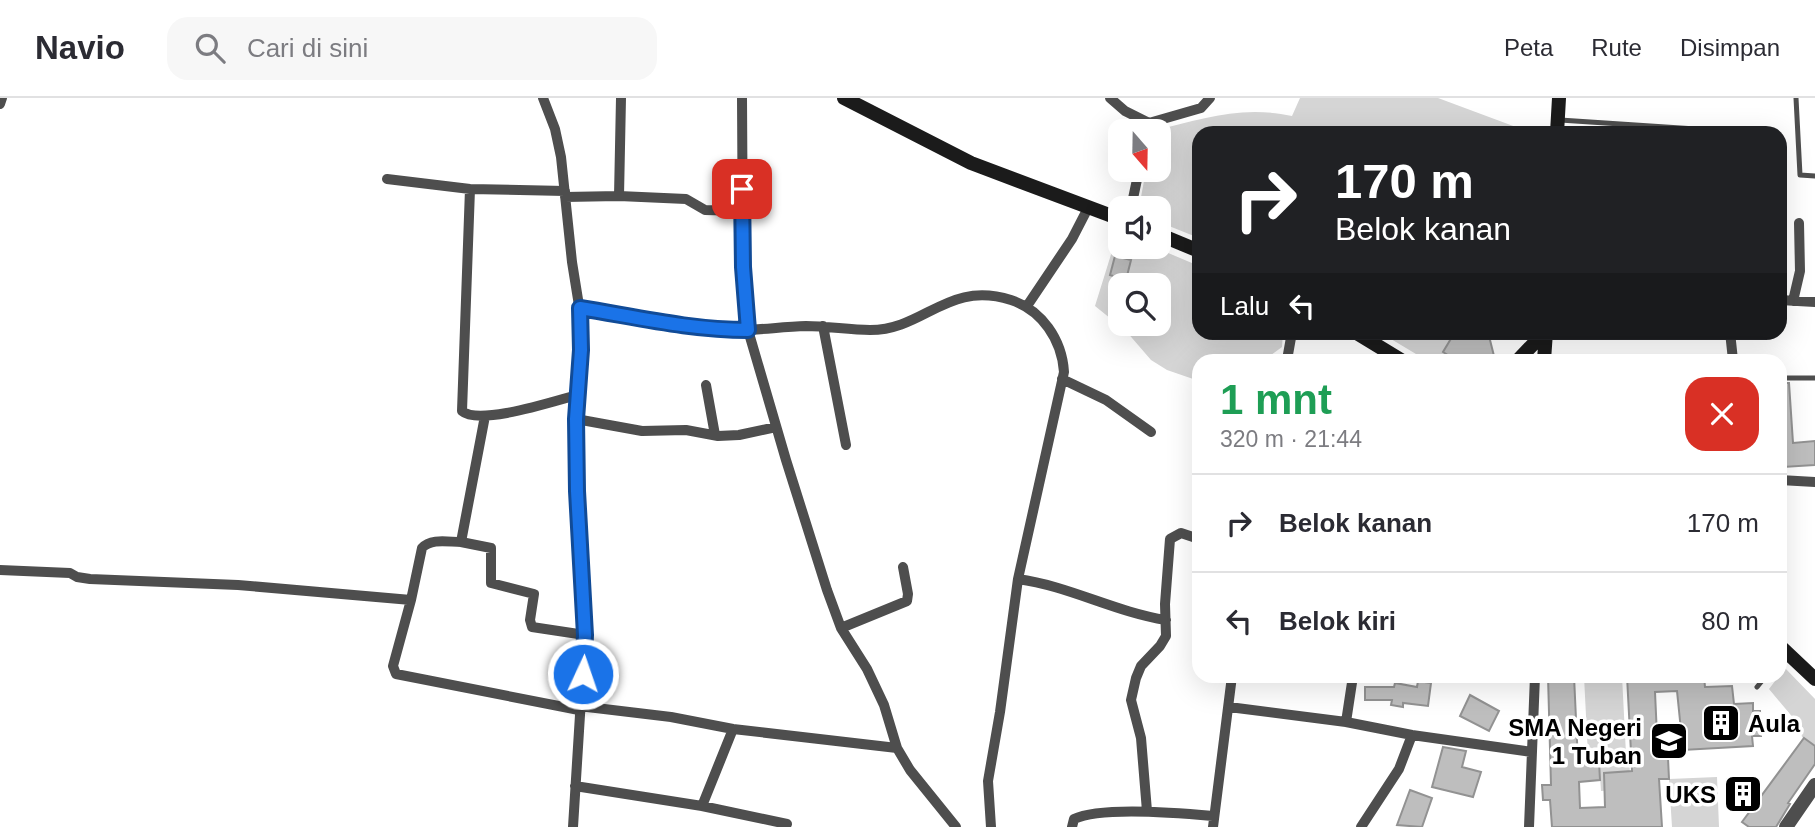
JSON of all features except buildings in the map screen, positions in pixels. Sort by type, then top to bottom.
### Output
[{"type":"main road","points":[[844,98],[971,163],[1108,215]]},
{"type":"main road","points":[[1557,126],[1559,98]]},
{"type":"main road","points":[[1171,239],[1192,248]]},
{"type":"main road","points":[[1368,340],[1391,354]]},
{"type":"main road","points":[[1524,354],[1537,340]]},
{"type":"main road","points":[[1787,656],[1815,678]]},
{"type":"street","points":[[0,104],[2,98]]},
{"type":"street","points":[[542,98],[558,140],[580,308],[581,350],[576,419],[577,491],[585,635],[573,827]]},
{"type":"street","points":[[618,196],[621,98]]},
{"type":"street","points":[[741,98],[742,211],[748,330],[776,427],[822,577],[841,628],[867,669],[884,705],[897,748],[909,770],[956,827]]},
{"type":"street","points":[[1110,98],[1136,119]]},
{"type":"street","points":[[1170,119],[1201,108],[1210,98]]},
{"type":"street","points":[[387,179],[470,189],[686,199],[705,210],[742,211]]},
{"type":"street","points":[[470,189],[462,411],[466,415],[485,416],[577,395]]},
{"type":"street","points":[[1027,306],[1072,239],[1088,208]]},
{"type":"street","points":[[1793,301],[1800,271],[1799,223]]},
{"type":"street","points":[[580,308],[684,327],[717,330],[823,326],[869,330],[883,329],[971,295],[1010,300],[1027,306],[1047,324],[1064,364],[1018,579],[988,780],[991,827]]},
{"type":"street","points":[[1787,301],[1815,302]]},
{"type":"street","points":[[823,326],[846,445]]},
{"type":"street","points":[[1062,379],[1106,400],[1151,432]]},
{"type":"street","points":[[706,384],[715,435]]},
{"type":"street","points":[[461,542],[485,416]]},
{"type":"street","points":[[576,419],[642,431],[686,430],[715,435],[739,435],[776,427]]},
{"type":"street","points":[[1787,480],[1815,482]]},
{"type":"street","points":[[1147,811],[1141,738],[1131,700],[1141,666],[1166,636],[1170,539],[1181,533],[1192,537]]},
{"type":"street","points":[[585,635],[532,627],[530,620],[534,594],[491,583],[491,548],[461,542],[432,541],[422,548],[393,666],[396,674],[579,708],[671,717],[733,729],[897,748]]},
{"type":"street","points":[[841,628],[907,601],[903,568]]},
{"type":"street","points":[[0,570],[70,573],[90,579],[238,585],[411,600]]},
{"type":"street","points":[[1018,579],[1049,584],[1132,614],[1166,620]]},
{"type":"street","points":[[1072,827],[1074,819],[1082,816],[1147,811],[1213,821],[1231,683]]},
{"type":"street","points":[[1346,722],[1352,683]]},
{"type":"street","points":[[1529,827],[1535,683]]},
{"type":"street","points":[[1229,707],[1346,722],[1412,735],[1532,752]]},
{"type":"street","points":[[702,806],[733,729]]},
{"type":"street","points":[[1361,827],[1399,769],[1412,735]]},
{"type":"street","points":[[1786,827],[1815,785]]},
{"type":"street","points":[[575,786],[702,806],[787,824]]},
{"type":"lane","points":[[1796,98],[1800,175],[1815,176]]},
{"type":"lane","points":[[1557,126],[1650,126]]},
{"type":"lane","points":[[1787,378],[1815,377]]},
{"type":"lane","points":[[1757,687],[1760,683]]},
{"type":"shaded area","points":[[1300,98],[1438,98],[1513,126],[1192,126],[1192,235],[1171,227],[1171,196],[1141,196],[1144,182],[1171,182],[1171,126],[1222,115],[1273,113],[1292,116]]},
{"type":"shaded area","points":[[1171,254],[1192,263],[1192,340],[1282,340],[1282,347],[1272,354],[1192,354],[1192,379],[1167,370],[1151,360],[1130,336],[1171,336],[1171,273],[1108,273],[1108,316],[1095,306],[1110,259],[1171,259]]},
{"type":"shaded area","points":[[1393,340],[1481,340],[1472,354],[1416,354]]},
{"type":"shaded area","points":[[1787,670],[1815,699],[1815,746],[1802,737],[1800,726],[1769,689],[1774,683],[1787,683]]},
{"type":"shaded area","points":[[1584,683],[1622,683],[1626,754],[1588,756]]},
{"type":"shaded area","points":[[1629,758],[1631,789],[1601,791],[1599,760]]},
{"type":"shaded area","points":[[1717,777],[1719,827],[1672,827],[1669,779]]},
{"type":"place","name":"Aula","points":[[1721,723]]},
{"type":"place","name":"SMA Negeri 1 Tuban","points":[[1669,741]]},
{"type":"place","name":"UKS","points":[[1743,794]]},
{"type":"route","points":[[583,674],[585,635],[576,419],[581,350],[580,308],[684,327],[748,330],[743,267],[742,189]]}]
